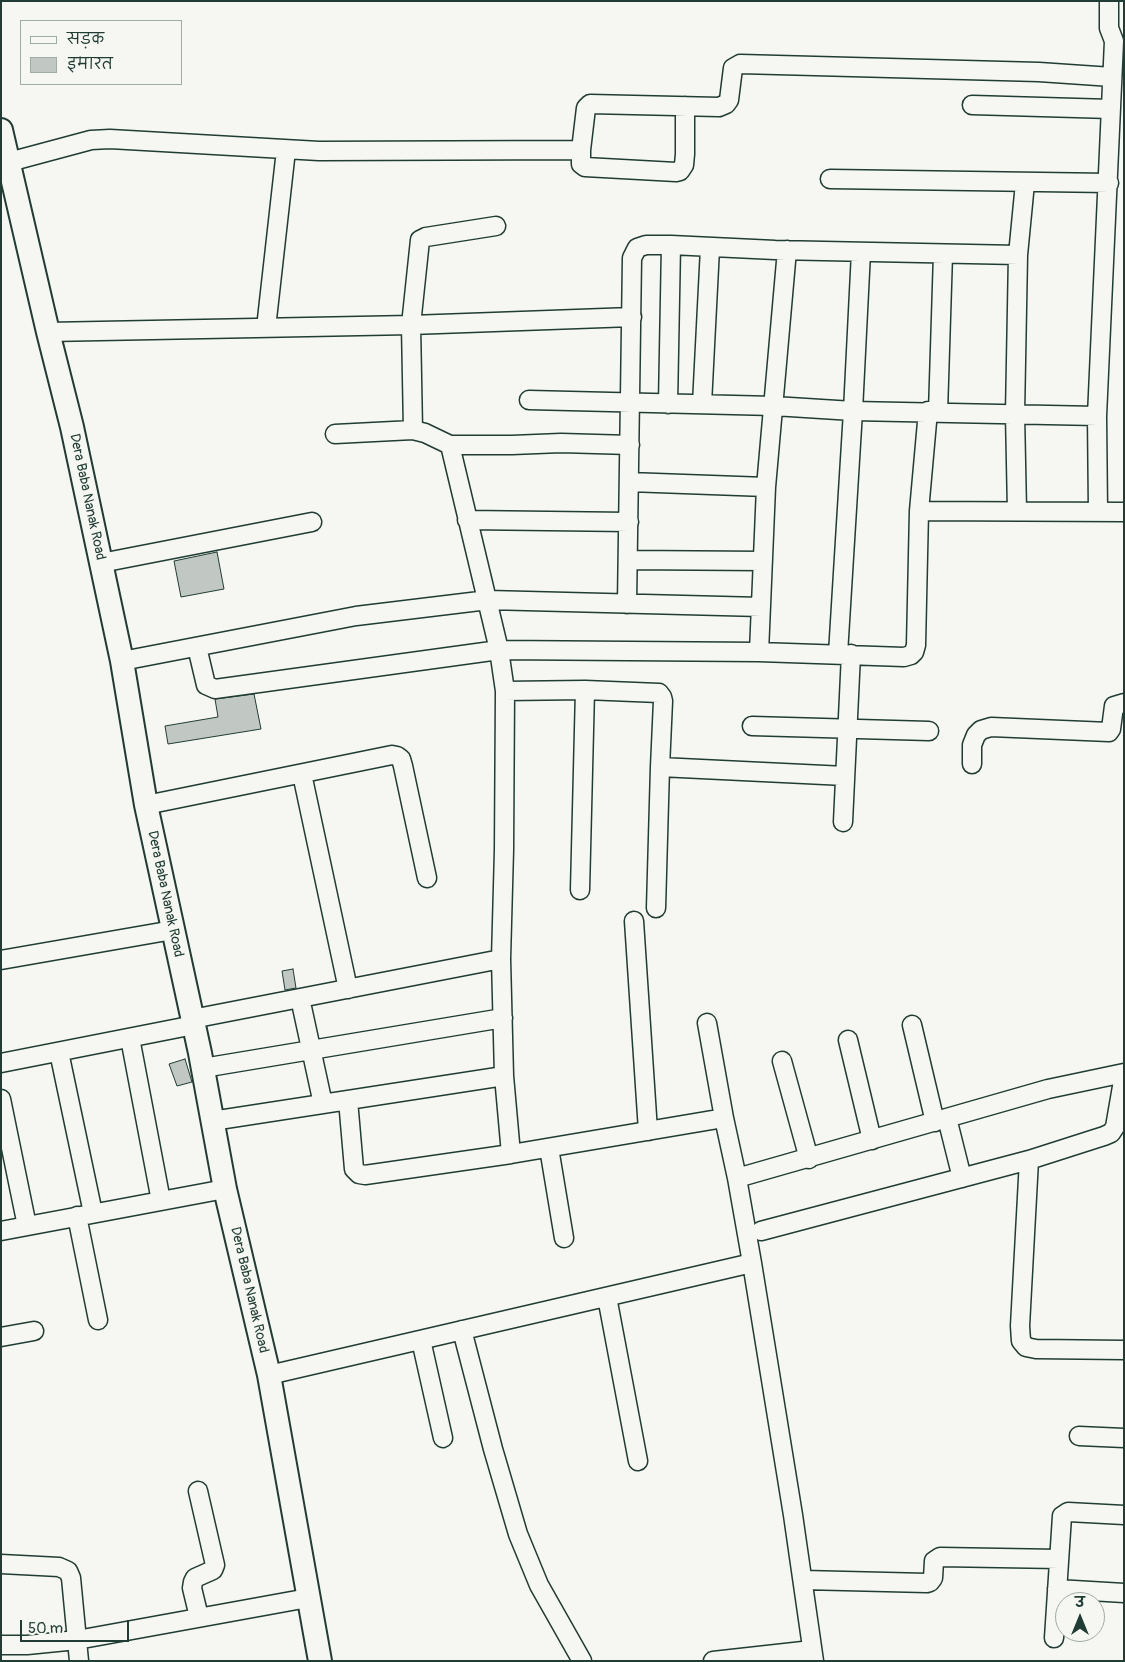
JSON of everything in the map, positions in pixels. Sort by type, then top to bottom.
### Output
[{"type":"main road","name":"Dera Baba Nanak Road","points":[[1,130],[72,428],[122,661],[146,805],[203,1068],[225,1189],[269,1375],[320,1661]]},
{"type":"street","points":[[1098,511],[1097,416],[1108,183],[1116,100],[1112,76],[1119,42],[1109,28],[1109,1]]},
{"type":"street","points":[[685,106],[685,154],[684,165],[680,171],[585,167],[581,164],[586,108],[590,104],[685,106],[720,107],[729,100],[733,68],[740,64],[1112,76]]},
{"type":"street","points":[[972,105],[1116,100]]},
{"type":"street","points":[[9,162],[91,140],[110,139],[319,151],[582,150]]},
{"type":"street","points":[[266,328],[286,150]]},
{"type":"street","points":[[830,179],[1108,183]]},
{"type":"street","points":[[1017,511],[1014,414],[1018,255],[1026,182]]},
{"type":"street","points":[[413,430],[411,325],[420,240],[426,237],[496,226]]},
{"type":"street","points":[[627,604],[632,258],[641,246],[671,245],[710,248],[1018,255]]},
{"type":"street","points":[[668,404],[671,245]]},
{"type":"street","points":[[702,404],[710,248]]},
{"type":"street","points":[[759,652],[766,487],[787,250]]},
{"type":"street","points":[[843,822],[847,730],[844,654],[861,252]]},
{"type":"street","points":[[197,647],[206,686],[215,689],[500,650],[759,652],[904,657],[911,655],[916,645],[919,511],[933,412],[943,254]]},
{"type":"street","points":[[48,332],[411,325],[632,317]]},
{"type":"street","points":[[529,400],[774,406],[853,411],[1097,416]]},
{"type":"street","points":[[335,434],[413,430],[425,433],[450,445],[561,443],[630,445]]},
{"type":"street","points":[[450,445],[500,650],[505,690],[501,959],[504,1076],[511,1154]]},
{"type":"street","points":[[629,482],[766,487]]},
{"type":"street","points":[[919,511],[1124,512]]},
{"type":"street","points":[[467,520],[629,522]]},
{"type":"street","points":[[101,563],[312,522]]},
{"type":"street","points":[[628,560],[763,561]]},
{"type":"street","points":[[122,661],[356,616],[488,600],[761,607]]},
{"type":"street","points":[[505,690],[655,692],[662,697],[656,908]]},
{"type":"street","points":[[580,890],[585,690]]},
{"type":"street","points":[[972,764],[972,745],[976,735],[981,730],[991,727],[1109,732],[1111,730],[1114,706],[1124,703]]},
{"type":"street","points":[[752,726],[929,731]]},
{"type":"street","points":[[146,805],[392,755],[397,756],[403,766],[427,878]]},
{"type":"street","points":[[660,767],[845,776]]},
{"type":"street","points":[[302,774],[348,989]]},
{"type":"street","points":[[634,921],[648,1131]]},
{"type":"street","points":[[1,960],[173,930]]},
{"type":"street","points":[[1,1063],[130,1038],[300,998],[501,959]]},
{"type":"street","points":[[300,998],[323,1104]]},
{"type":"street","points":[[203,1068],[503,1018]]},
{"type":"street","points":[[707,1023],[752,1263],[813,1655],[713,1661]]},
{"type":"street","points":[[912,1025],[941,1120],[962,1178]]},
{"type":"street","points":[[130,1038],[161,1201]]},
{"type":"street","points":[[848,1040],[872,1140]]},
{"type":"street","points":[[59,1052],[85,1215],[98,1320]]},
{"type":"street","points":[[782,1061],[809,1159]]},
{"type":"street","points":[[737,1178],[809,1159],[1048,1089],[1124,1074],[1118,1119],[1111,1133],[1029,1160],[761,1231]]},
{"type":"street","points":[[212,1121],[504,1076]]},
{"type":"street","points":[[1,1099],[27,1226]]},
{"type":"street","points":[[348,1100],[354,1169],[358,1174],[365,1176],[549,1148],[724,1118]]},
{"type":"street","points":[[549,1148],[564,1238]]},
{"type":"street","points":[[1029,1160],[1020,1326],[1021,1341],[1026,1347],[1036,1348],[1124,1350]]},
{"type":"street","points":[[1,1231],[225,1189]]},
{"type":"street","points":[[269,1375],[752,1263]]},
{"type":"street","points":[[607,1297],[638,1461]]},
{"type":"street","points":[[462,1330],[493,1449],[518,1534],[539,1586],[582,1661]]},
{"type":"street","points":[[1,1337],[34,1331]]},
{"type":"street","points":[[421,1340],[443,1438]]},
{"type":"street","points":[[1079,1436],[1124,1438]]},
{"type":"street","points":[[198,1491],[215,1565],[213,1570],[195,1578],[193,1582],[192,1588],[199,1617]]},
{"type":"street","points":[[1054,1638],[1064,1513],[1124,1515]]},
{"type":"street","points":[[802,1580],[927,1583],[933,1578],[934,1560],[940,1557],[1059,1559]]},
{"type":"street","points":[[1,1564],[59,1567],[68,1571],[71,1578],[79,1661]]},
{"type":"street","points":[[1057,1589],[1124,1593]]},
{"type":"street","points":[[1,1645],[27,1645],[77,1640],[308,1598]]},
{"type":"building","points":[[217,552],[224,589],[181,597],[174,561]]},
{"type":"building","points":[[254,694],[261,729],[168,744],[165,726],[218,717],[215,699]]},
{"type":"building","points":[[293,969],[296,988],[285,990],[282,971]]},
{"type":"building","points":[[185,1059],[192,1082],[177,1086],[169,1064]]}]
